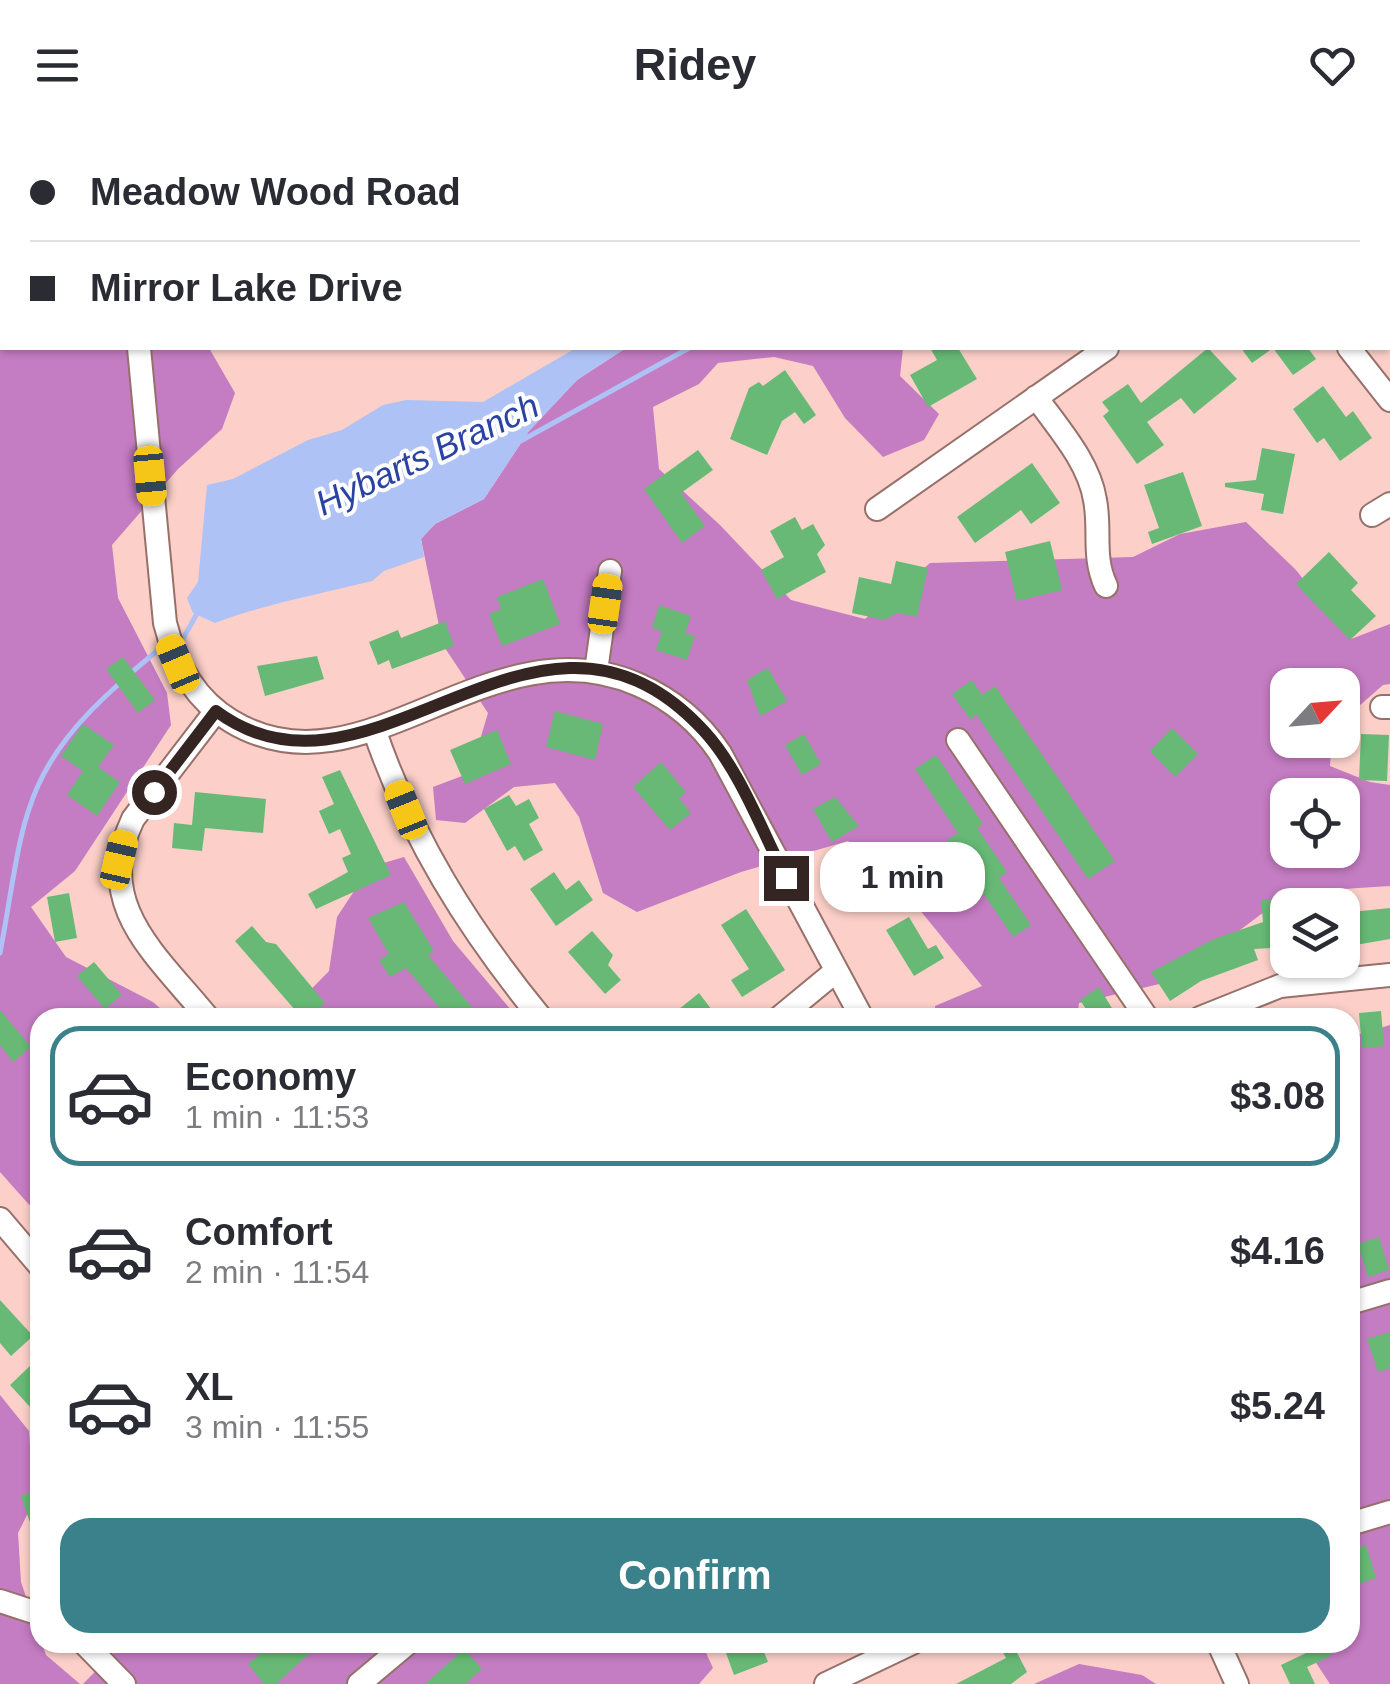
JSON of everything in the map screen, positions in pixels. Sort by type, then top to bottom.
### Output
[{"type":"street","points":[[139,350],[164,622],[178,664],[216,711],[244,729],[286,742],[330,741],[520,673],[563,668],[596,671],[647,689],[708,735],[856,1008]]},
{"type":"street","points":[[877,509],[1104,350]]},
{"type":"street","points":[[1352,350],[1390,400]]},
{"type":"street","points":[[1036,397],[1090,480],[1096,503],[1096,558],[1106,586]]},
{"type":"street","points":[[596,671],[610,571]]},
{"type":"street","points":[[200,1008],[131,923],[118,870],[124,838],[133,819],[216,711]]},
{"type":"street","points":[[374,728],[434,868],[462,916],[533,1008]]},
{"type":"street","points":[[958,740],[1140,1008]]},
{"type":"street","points":[[790,1008],[836,971]]},
{"type":"street","points":[[1225,1008],[1280,986],[1390,975]]},
{"type":"street","points":[[0,1219],[30,1254]]},
{"type":"street","points":[[1360,1300],[1390,1291]]},
{"type":"street","points":[[1360,1521],[1390,1512]]},
{"type":"street","points":[[0,1601],[30,1611]]},
{"type":"street","points":[[94,1653],[124,1684]]},
{"type":"street","points":[[359,1684],[397,1653]]},
{"type":"street","points":[[826,1684],[891,1653]]},
{"type":"street","points":[[1223,1653],[1238,1684]]},
{"type":"shaded area","points":[[0,350],[210,350],[235,393],[222,429],[178,469],[112,545],[118,598],[167,693],[171,725],[75,871],[31,907],[66,957],[160,1008],[30,1008],[30,1206],[0,1172]]},
{"type":"shaded area","points":[[623,350],[903,350],[900,376],[939,414],[924,440],[883,457],[845,418],[813,366],[774,357],[718,363],[699,384],[653,407],[659,469],[720,525],[791,600],[865,619],[930,563],[1133,557],[1180,534],[1246,522],[1296,570],[1351,639],[1390,624],[1390,684],[1383,685],[1360,705],[1360,668],[1270,668],[1270,758],[1331,758],[1330,766],[1360,778],[1370,782],[1390,785],[1390,886],[1270,888],[1270,909],[1172,981],[1079,1003],[1078,1008],[935,1008],[982,986],[905,892],[848,841],[741,872],[637,912],[603,893],[579,817],[555,783],[514,787],[465,823],[436,820],[433,787],[470,773],[488,713],[443,645],[421,539],[435,524],[484,499],[529,431],[577,380]]},
{"type":"shaded area","points":[[404,857],[453,941],[509,1008],[293,1008],[329,971],[337,917],[370,867]]},
{"type":"shaded area","points":[[1390,1025],[1390,1684],[1330,1684],[1310,1653],[1360,1653],[1360,1034]]},
{"type":"shaded area","points":[[0,1395],[29,1431],[30,1509],[18,1533],[21,1582],[30,1608],[30,1653],[45,1653],[80,1684],[0,1684]]},
{"type":"shaded area","points":[[113,1653],[706,1653],[713,1668],[699,1684],[83,1684]]},
{"type":"shaded area","points":[[1079,1664],[1142,1675],[1156,1684],[1034,1684]]},
{"type":"water","points":[[573,350],[623,350],[577,380],[529,431],[484,499],[435,524],[421,539],[424,557],[384,571],[372,581],[215,623],[193,613],[187,598],[198,582],[207,485],[233,479],[308,440],[342,430],[383,405],[406,400],[483,402]]},
{"type":"building","points":[[931,350],[959,350],[977,379],[928,407],[910,375],[937,360]]},
{"type":"building","points":[[1206,350],[1237,379],[1194,414],[1181,398],[1147,422],[1164,445],[1137,464],[1103,416],[1109,411],[1102,402],[1128,384],[1141,403]]},
{"type":"building","points":[[1242,350],[1270,350],[1252,363]]},
{"type":"building","points":[[1274,350],[1309,350],[1316,359],[1293,375]]},
{"type":"building","points":[[785,370],[816,415],[804,424],[795,412],[782,421],[767,455],[730,439],[749,388],[759,382],[763,386]]},
{"type":"building","points":[[1323,386],[1346,417],[1353,411],[1372,438],[1340,461],[1324,438],[1317,443],[1293,409]]},
{"type":"building","points":[[1262,448],[1295,454],[1283,514],[1261,510],[1264,494],[1225,487],[1225,483],[1256,480]]},
{"type":"building","points":[[698,450],[713,470],[681,493],[705,526],[682,543],[644,489]]},
{"type":"building","points":[[1032,463],[1060,503],[1031,524],[1021,510],[975,543],[957,517]]},
{"type":"building","points":[[1183,472],[1202,526],[1152,544],[1148,532],[1159,528],[1144,485]]},
{"type":"building","points":[[795,517],[802,530],[813,524],[825,545],[817,554],[826,572],[777,599],[761,570],[784,557],[770,531]]},
{"type":"building","points":[[1050,541],[1062,590],[1017,601],[1005,552]]},
{"type":"building","points":[[1329,552],[1358,583],[1351,590],[1376,616],[1350,640],[1296,584]]},
{"type":"building","points":[[896,561],[928,568],[917,617],[898,613],[884,620],[852,613],[859,577],[891,584]]},
{"type":"building","points":[[543,579],[560,624],[502,646],[489,614],[501,609],[497,597]]},
{"type":"building","points":[[659,605],[691,616],[685,633],[695,636],[687,660],[656,650],[662,631],[652,628]]},
{"type":"building","points":[[445,621],[454,646],[392,669],[389,660],[378,665],[369,642],[398,630],[401,638]]},
{"type":"building","points":[[317,656],[324,679],[265,696],[257,666]]},
{"type":"building","points":[[123,657],[155,700],[138,713],[106,669]]},
{"type":"building","points":[[768,668],[787,701],[760,716],[747,680]]},
{"type":"building","points":[[972,680],[982,695],[995,686],[1115,861],[1088,879],[976,714],[971,720],[952,694]]},
{"type":"building","points":[[555,711],[603,724],[595,760],[546,747]]},
{"type":"building","points":[[83,724],[114,745],[98,767],[120,782],[97,816],[67,795],[83,771],[61,756]]},
{"type":"building","points":[[1172,728],[1198,754],[1175,777],[1150,751]]},
{"type":"building","points":[[497,730],[511,764],[465,784],[450,750]]},
{"type":"building","points":[[804,734],[821,764],[802,775],[785,745]]},
{"type":"building","points":[[1361,734],[1389,735],[1387,781],[1360,780]]},
{"type":"building","points":[[936,755],[983,824],[977,828],[1007,872],[999,878],[1031,925],[1013,937],[947,840],[958,833],[915,769]]},
{"type":"building","points":[[661,762],[686,792],[679,798],[691,813],[670,830],[633,787]]},
{"type":"building","points":[[340,770],[391,875],[316,909],[308,894],[348,872],[342,858],[351,854],[340,829],[329,834],[319,811],[334,804],[322,777]]},
{"type":"building","points":[[195,792],[266,799],[263,833],[205,828],[202,851],[172,848],[174,823],[192,825]]},
{"type":"building","points":[[509,795],[516,806],[529,799],[539,818],[529,824],[543,850],[524,861],[515,846],[507,851],[484,809]]},
{"type":"building","points":[[835,797],[859,826],[832,842],[813,809]]},
{"type":"building","points":[[864,856],[883,885],[864,897],[846,867]]},
{"type":"building","points":[[554,872],[566,890],[579,880],[593,900],[556,926],[530,889]]},
{"type":"building","points":[[69,893],[77,938],[55,942],[47,897]]},
{"type":"building","points":[[1261,900],[1270,900],[1270,948],[1254,949],[1258,960],[1201,981],[1170,1001],[1151,972],[1214,939],[1263,922]]},
{"type":"building","points":[[404,902],[434,951],[428,955],[473,1008],[440,1008],[406,968],[390,977],[379,960],[389,954],[368,918]]},
{"type":"building","points":[[1390,908],[1390,939],[1360,944],[1360,911]]},
{"type":"building","points":[[746,909],[785,970],[742,997],[731,980],[749,969],[721,925]]},
{"type":"building","points":[[909,917],[928,949],[936,945],[944,958],[914,976],[886,930]]},
{"type":"building","points":[[252,926],[266,942],[276,944],[325,1003],[319,1008],[293,1008],[235,941]]},
{"type":"building","points":[[592,931],[613,955],[608,965],[621,980],[605,994],[568,952]]},
{"type":"building","points":[[94,962],[122,995],[104,1008],[77,976]]},
{"type":"building","points":[[1099,987],[1112,1008],[1085,1008],[1080,1000]]},
{"type":"building","points":[[699,993],[710,1008],[680,1008]]},
{"type":"building","points":[[0,1010],[30,1048],[13,1062],[0,1045]]},
{"type":"building","points":[[1381,1011],[1384,1046],[1362,1048],[1360,1013]]},
{"type":"building","points":[[1379,1237],[1389,1270],[1368,1277],[1360,1243]]},
{"type":"building","points":[[0,1300],[30,1333],[30,1339],[11,1356],[0,1343]]},
{"type":"building","points":[[1390,1332],[1390,1368],[1378,1372],[1367,1339]]},
{"type":"building","points":[[30,1366],[30,1407],[10,1385]]},
{"type":"building","points":[[30,1493],[30,1522],[21,1496]]},
{"type":"building","points":[[1366,1545],[1376,1578],[1360,1583],[1360,1547]]},
{"type":"building","points":[[261,1653],[310,1653],[276,1684],[264,1684],[248,1664]]},
{"type":"building","points":[[460,1653],[468,1653],[482,1669],[465,1684],[425,1684]]},
{"type":"building","points":[[726,1653],[764,1653],[768,1662],[734,1675]]},
{"type":"building","points":[[1003,1653],[1017,1653],[1027,1672],[1011,1684],[956,1684],[1006,1658]]},
{"type":"building","points":[[1306,1653],[1331,1656],[1307,1667],[1315,1684],[1290,1684],[1281,1665]]},
{"type":"waterway","name":"Hybarts Branch","points":[[517,443],[685,350]]},
{"type":"waterway","name":"Hybarts Branch","points":[[180,644],[199,610]]},
{"type":"waterway","name":"Hybarts Branch","points":[[132,672],[165,644]]},
{"type":"waterway","name":"Hybarts Branch","points":[[0,953],[21,836],[43,775],[86,716],[120,683]]},
{"type":"route","points":[[154,792],[216,711],[265,737],[286,742],[330,741],[520,673],[563,668],[596,671],[647,689],[675,706],[708,735],[786,878]]}]
